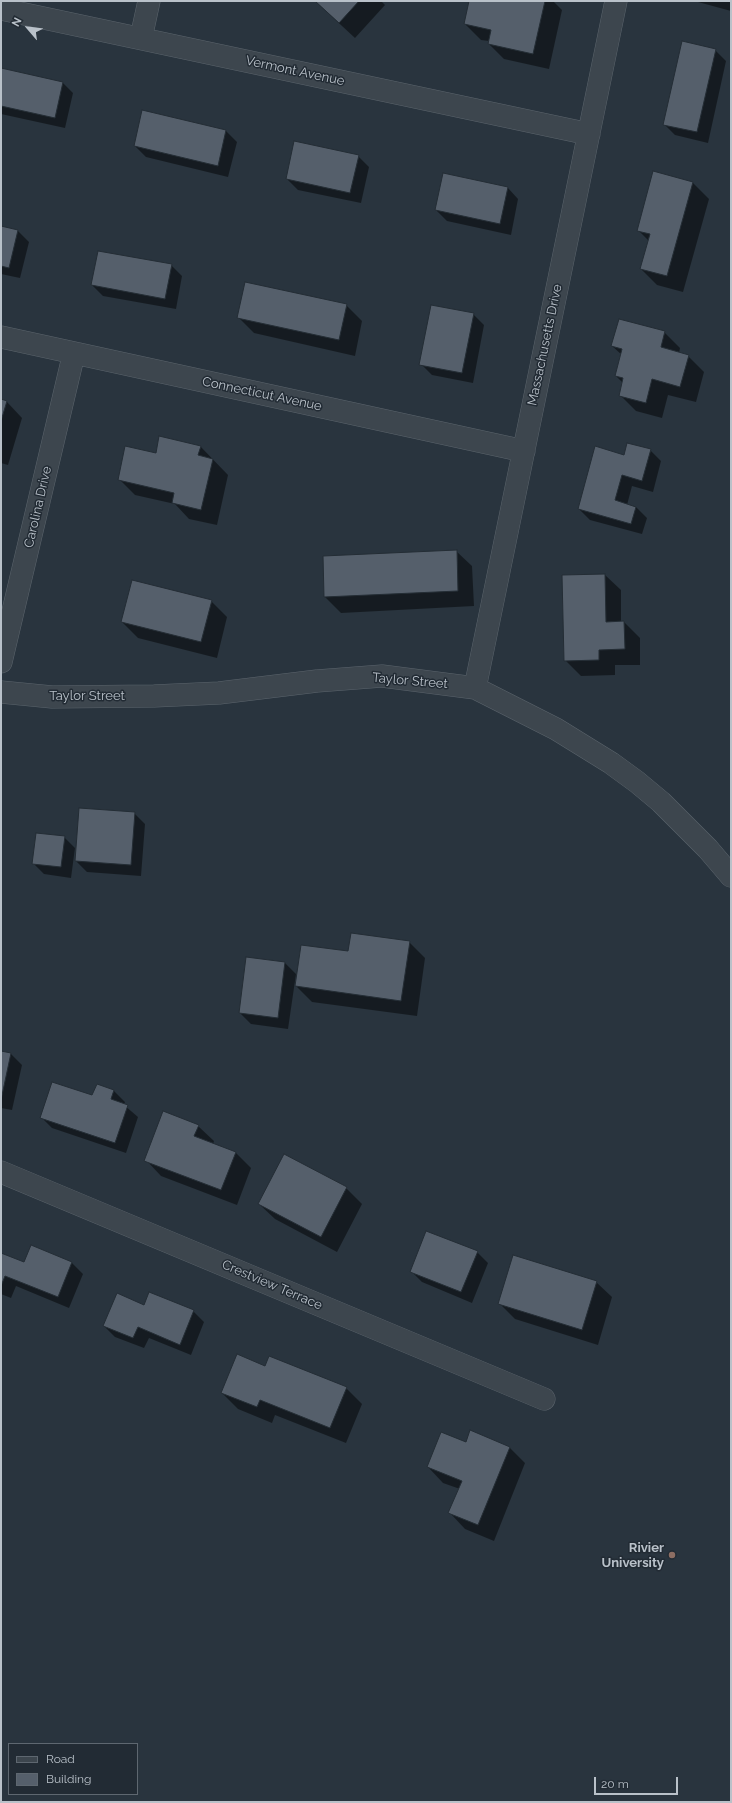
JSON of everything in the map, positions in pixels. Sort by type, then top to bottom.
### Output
[{"type":"street","points":[[141,38],[149,1]]},
{"type":"street","name":"Massachusetts Drive","points":[[475,688],[616,1]]},
{"type":"street","name":"Vermont Avenue","points":[[1,10],[141,38],[589,134]]},
{"type":"street","name":"Connecticut Avenue","points":[[1,337],[524,451]]},
{"type":"street","name":"Carolina Drive","points":[[1,662],[74,353]]},
{"type":"street","name":"Taylor Street","points":[[1,692],[52,697],[219,693],[316,681],[382,676],[475,688],[556,729],[611,763],[637,782],[661,802],[731,876]]},
{"type":"street","name":"Crestview Terrace","points":[[1,1172],[544,1399]]},
{"type":"building","points":[[315,1],[359,1],[339,23]]},
{"type":"building","points":[[469,1],[545,1],[533,54],[488,44],[491,30],[464,24]]},
{"type":"building","points":[[682,41],[716,49],[697,132],[663,125]]},
{"type":"building","points":[[1,68],[63,82],[55,118],[1,106]]},
{"type":"building","points":[[142,110],[226,130],[218,166],[134,146]]},
{"type":"building","points":[[294,141],[359,155],[350,193],[286,179]]},
{"type":"building","points":[[653,171],[693,182],[667,276],[640,269],[650,234],[637,231]]},
{"type":"building","points":[[443,173],[508,187],[500,224],[435,210]]},
{"type":"building","points":[[1,226],[18,230],[9,268],[1,266]]},
{"type":"building","points":[[98,251],[172,264],[165,299],[91,285]]},
{"type":"building","points":[[245,282],[347,304],[339,340],[237,318]]},
{"type":"building","points":[[431,305],[474,313],[462,373],[419,365]]},
{"type":"building","points":[[619,319],[665,331],[661,347],[689,355],[680,387],[652,379],[646,403],[619,396],[623,378],[615,376],[622,349],[611,346]]},
{"type":"building","points":[[1,399],[7,401],[1,421]]},
{"type":"building","points":[[159,436],[201,446],[198,455],[213,459],[201,510],[172,503],[174,493],[118,480],[125,446],[156,453]]},
{"type":"building","points":[[627,443],[651,449],[642,481],[622,475],[615,500],[636,507],[631,524],[578,509],[595,446],[624,455]]},
{"type":"building","points":[[457,550],[458,591],[324,597],[323,556]]},
{"type":"building","points":[[605,574],[606,622],[624,621],[625,649],[599,650],[599,660],[564,661],[562,575]]},
{"type":"building","points":[[132,580],[212,600],[201,642],[121,622]]},
{"type":"building","points":[[79,808],[135,812],[131,865],[75,861]]},
{"type":"building","points":[[36,833],[65,836],[61,867],[32,864]]},
{"type":"building","points":[[351,933],[410,941],[401,1001],[295,986],[301,945],[348,951]]},
{"type":"building","points":[[246,957],[285,962],[278,1018],[239,1013]]},
{"type":"building","points":[[1,1051],[11,1053],[1,1100]]},
{"type":"building","points":[[52,1082],[92,1095],[97,1084],[114,1090],[111,1099],[128,1105],[115,1143],[40,1118]]},
{"type":"building","points":[[163,1111],[199,1125],[194,1136],[236,1152],[221,1190],[144,1161]]},
{"type":"building","points":[[284,1154],[347,1187],[321,1237],[258,1204]]},
{"type":"building","points":[[426,1231],[478,1251],[461,1292],[410,1272]]},
{"type":"building","points":[[31,1245],[72,1262],[58,1297],[5,1276],[1,1286],[1,1253],[24,1262]]},
{"type":"building","points":[[513,1255],[597,1281],[582,1330],[498,1304]]},
{"type":"building","points":[[149,1292],[194,1310],[180,1345],[138,1327],[133,1338],[103,1326],[117,1293],[144,1305]]},
{"type":"building","points":[[237,1354],[265,1366],[269,1356],[347,1387],[330,1428],[260,1400],[257,1407],[221,1393]]},
{"type":"building","points":[[470,1430],[510,1447],[478,1525],[448,1513],[462,1481],[427,1467],[441,1432],[466,1442]]},
{"type":"place","name":"Rivier University","points":[[672,1555]]}]
